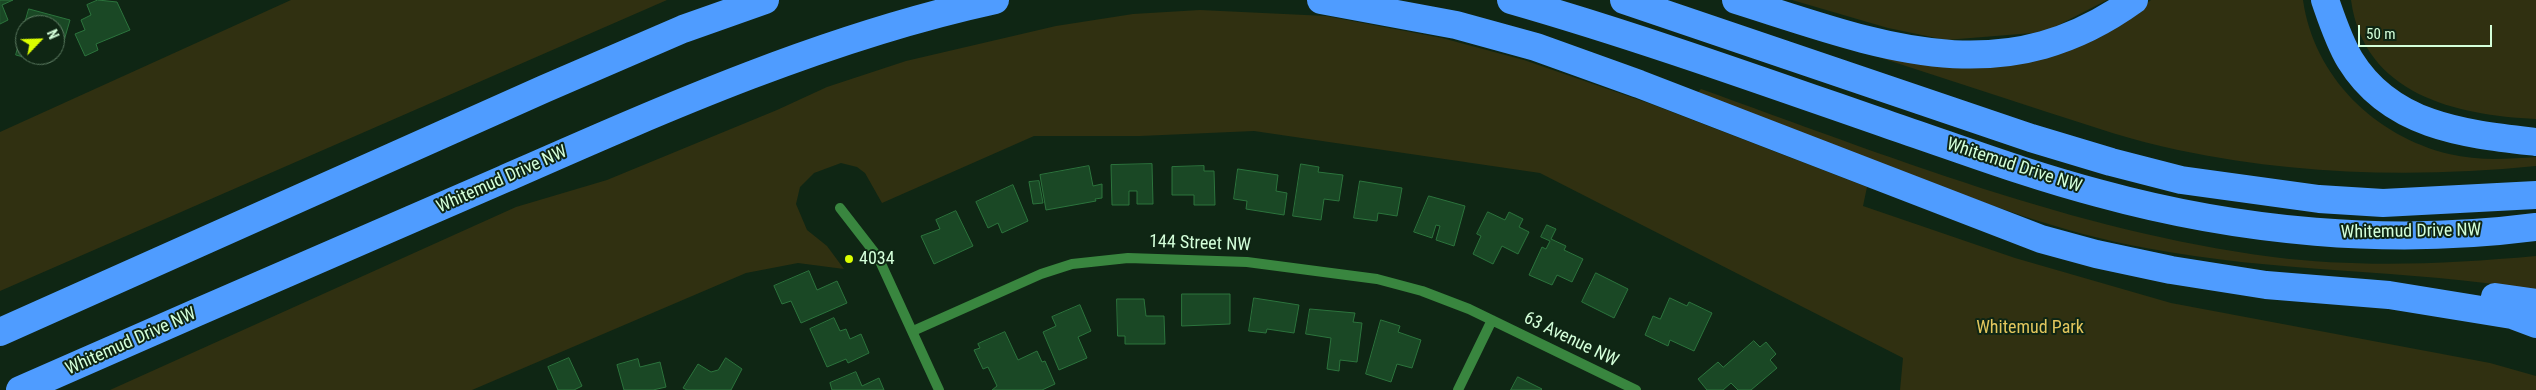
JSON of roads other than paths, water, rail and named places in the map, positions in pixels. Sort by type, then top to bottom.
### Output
[{"type":"highway","points":[[8,328],[683,29],[764,0]]},
{"type":"highway","name":"Whitemud Drive NW","points":[[20,390],[634,122],[747,77],[898,25],[995,0]]},
{"type":"highway","points":[[1321,0],[1447,23],[1536,47],[1639,84],[2041,238],[2096,254],[2171,270],[2266,285],[2389,294],[2512,315],[2536,324]]},
{"type":"highway","name":"Whitemud Drive NW","points":[[1511,0],[2063,183],[2166,210],[2269,226],[2346,234],[2423,235],[2536,226]]},
{"type":"highway","name":"Whitemud Drive NW","points":[[1624,0],[2031,138],[2111,162],[2181,180],[2319,199],[2383,203],[2536,195]]},
{"type":"highway","points":[[1736,0],[1895,47],[1933,54],[1964,56],[2000,54],[2044,44],[2086,28],[2134,0]]},
{"type":"highway","points":[[2325,0],[2351,60],[2370,84],[2395,104],[2426,122],[2472,134],[2536,142]]},
{"type":"highway","points":[[59,390],[330,254]]},
{"type":"highway","points":[[2389,294],[2434,291],[2536,303]]},
{"type":"street","points":[[840,208],[872,247],[939,390]]},
{"type":"street","name":"144 Street NW","points":[[913,331],[1058,268],[1090,261],[1128,258],[1218,260],[1276,264],[1377,279],[1448,300],[1492,320]]},
{"type":"street","points":[[1458,390],[1492,320]]},
{"type":"street","name":"63 Avenue NW","points":[[1492,320],[1636,390]]},
{"type":"place","name":"4034","points":[[849,259]]},
{"type":"park label","name":"Whitemud Park","points":[[2030,328]]}]
